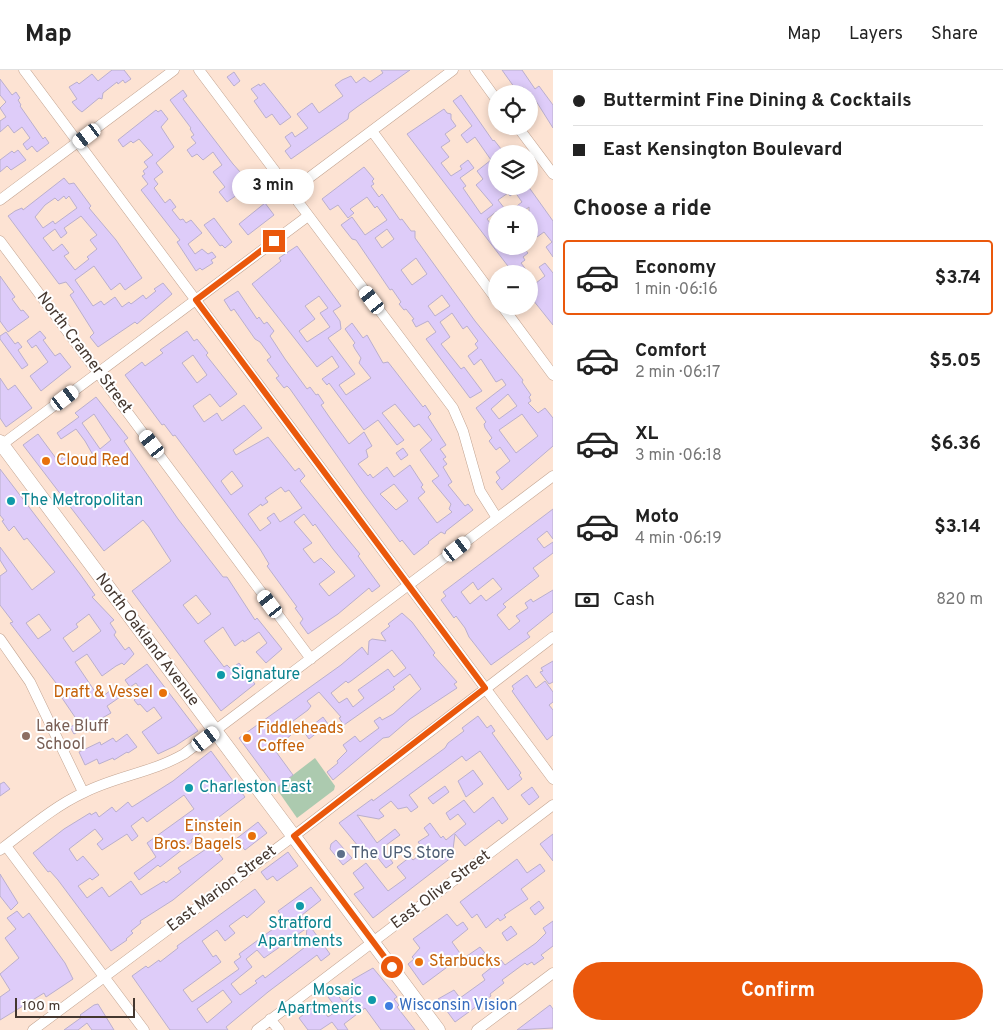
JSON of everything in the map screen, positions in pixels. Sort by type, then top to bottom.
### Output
[{"type":"main road","name":"North Oakland Avenue","points":[[1,444],[438,1030]]},
{"type":"street","points":[[24,70],[553,779]]},
{"type":"street","points":[[0,200],[174,70]]},
{"type":"street","points":[[199,70],[453,408],[463,431],[480,491],[497,518]]},
{"type":"street","points":[[290,192],[453,70]]},
{"type":"street","points":[[475,70],[488,88]]},
{"type":"street","points":[[372,131],[488,288]]},
{"type":"street","points":[[524,135],[553,174]]},
{"type":"street","points":[[1,444],[308,216]]},
{"type":"street","name":"North Cramer Street","points":[[0,241],[311,659]]},
{"type":"street","points":[[509,315],[553,375]]},
{"type":"street","points":[[144,1030],[3,848],[83,792],[108,782],[163,766],[216,732],[553,476]]},
{"type":"street","name":"East Marion Street","points":[[33,1030],[294,836],[553,637]]},
{"type":"street","points":[[0,639],[30,682],[83,792]]},
{"type":"street","name":"East Olive Street","points":[[257,1030],[553,805]]},
{"type":"street","points":[[477,1030],[553,973]]},
{"type":"street","points":[[270,1019],[279,1030]]},
{"type":"green space","points":[[315,758],[335,786],[334,790],[297,818],[276,788]]},
{"type":"building","points":[[112,70],[124,70],[131,79],[125,83],[123,80],[118,84],[117,82],[103,93],[102,99],[99,98],[82,112],[78,109],[72,102],[77,99],[69,87],[77,82],[79,84],[92,74],[98,81]]},
{"type":"building","points":[[381,70],[410,70],[357,107],[349,113],[348,119],[291,159],[285,151],[291,146],[285,137],[292,132],[295,137],[308,128],[297,114],[312,103],[319,113],[343,96],[335,85],[342,80],[351,76],[356,83],[364,77],[370,82],[383,73]]},
{"type":"building","points":[[502,70],[522,70],[532,85],[513,85]]},
{"type":"building","points":[[234,72],[240,81],[234,86],[227,77]]},
{"type":"building","points":[[0,79],[12,95],[16,92],[20,98],[18,100],[20,106],[43,139],[45,137],[49,143],[37,152],[32,146],[27,150],[23,144],[30,138],[22,127],[14,133],[8,125],[0,132],[0,121],[6,117],[0,108],[6,102],[0,95]]},
{"type":"building","points":[[264,83],[291,117],[280,125],[272,114],[266,118],[254,101],[258,98],[251,89]]},
{"type":"building","points":[[539,86],[553,105],[553,128],[538,104]]},
{"type":"building","points":[[183,90],[187,96],[183,99],[233,164],[257,191],[251,196],[244,190],[227,202],[219,192],[225,187],[213,172],[222,165],[213,152],[203,160],[197,154],[192,157],[187,150],[196,143],[191,137],[194,135],[170,100]]},
{"type":"building","points":[[461,95],[488,135],[498,145],[488,145],[488,156],[475,137],[467,143],[461,135],[472,126],[453,101]]},
{"type":"building","points":[[444,109],[447,113],[451,114],[451,119],[456,126],[445,134],[450,141],[441,147],[449,157],[441,163],[451,176],[462,169],[460,166],[468,160],[474,168],[460,178],[466,186],[463,188],[481,214],[488,209],[488,240],[407,134]]},
{"type":"building","points":[[156,110],[158,112],[161,110],[168,119],[161,127],[174,147],[156,163],[163,172],[154,179],[158,184],[154,188],[165,203],[170,199],[176,207],[172,210],[180,220],[183,219],[186,223],[191,220],[202,233],[188,244],[195,254],[202,249],[208,254],[212,252],[216,257],[211,260],[213,263],[202,270],[200,268],[196,271],[177,242],[180,240],[141,190],[148,184],[142,176],[145,174],[143,171],[148,167],[144,162],[153,155],[139,139],[133,143],[131,141],[123,147],[118,140]]},
{"type":"building","points":[[18,150],[26,160],[11,170],[7,166],[0,172],[0,160],[12,151],[14,153]]},
{"type":"building","points":[[488,162],[488,195],[505,195],[498,200],[502,205],[493,205],[476,185],[483,179],[477,171]]},
{"type":"building","points":[[364,167],[374,179],[372,181],[374,184],[371,186],[379,197],[382,194],[400,220],[402,219],[411,231],[415,231],[415,238],[475,321],[523,380],[522,382],[531,395],[529,397],[531,401],[528,403],[538,413],[545,408],[553,418],[553,446],[502,490],[496,482],[500,478],[496,472],[510,461],[500,447],[496,450],[489,441],[492,438],[485,428],[484,424],[486,422],[476,408],[506,385],[502,379],[496,382],[481,359],[474,365],[468,356],[478,348],[475,344],[478,341],[467,326],[463,329],[452,313],[440,322],[450,337],[441,344],[461,369],[464,367],[482,391],[470,398],[426,339],[436,332],[428,321],[416,327],[412,320],[414,319],[399,304],[401,302],[392,289],[390,290],[356,240],[352,239],[341,225],[352,217],[365,235],[387,220],[377,206],[375,208],[367,197],[350,209],[354,213],[348,218],[338,205],[330,210],[322,199]],"holes":[[[387,229],[394,239],[382,248],[375,238]],[[416,258],[427,274],[412,285],[401,270]],[[442,295],[450,306],[435,316],[428,306]],[[508,394],[517,406],[499,419],[491,409]],[[522,414],[538,436],[516,453],[499,430]]]},
{"type":"building","points":[[64,178],[69,184],[74,183],[91,206],[89,208],[116,240],[142,278],[125,290],[120,283],[111,290],[94,266],[75,280],[93,306],[101,301],[104,305],[115,297],[122,307],[129,302],[131,304],[143,295],[146,299],[156,291],[154,289],[163,283],[172,294],[137,324],[135,322],[98,347],[90,337],[94,333],[70,295],[74,292],[66,282],[59,284],[8,216],[22,208],[23,210]],"holes":[[[64,196],[66,199],[69,196],[77,208],[55,224],[53,221],[43,228],[35,217],[45,205],[55,198],[58,201]],[[81,216],[97,235],[90,240],[97,249],[87,257],[89,259],[75,270],[64,256],[69,253],[62,244],[53,251],[43,238],[55,229],[61,238],[67,233],[64,228]]]},
{"type":"building","points":[[517,195],[534,195],[553,221],[553,257],[546,247],[552,242],[544,232],[538,236],[538,205],[518,205],[522,202]]},
{"type":"building","points":[[265,203],[274,215],[248,235],[239,224]]},
{"type":"building","points":[[214,218],[232,242],[225,248],[222,245],[220,246],[204,225]]},
{"type":"building","points":[[297,246],[341,306],[333,311],[340,321],[341,329],[328,338],[355,374],[339,385],[346,395],[371,378],[359,363],[361,358],[353,345],[355,343],[345,329],[352,323],[363,338],[367,335],[383,363],[388,362],[423,407],[425,405],[431,414],[428,417],[446,445],[440,449],[446,457],[443,459],[447,464],[443,467],[452,482],[448,485],[465,506],[468,504],[473,510],[446,531],[445,534],[441,532],[414,555],[402,540],[400,542],[364,494],[290,389],[287,386],[284,388],[276,378],[279,376],[267,360],[271,357],[260,342],[255,339],[234,309],[231,311],[224,300],[238,291],[257,319],[259,317],[264,324],[267,322],[274,331],[270,336],[285,359],[307,389],[310,387],[316,395],[318,394],[324,403],[321,405],[349,444],[364,432],[372,446],[366,450],[368,457],[358,464],[368,476],[370,474],[373,478],[387,467],[394,477],[410,465],[423,485],[421,487],[425,492],[418,498],[437,523],[452,512],[449,509],[451,504],[432,481],[439,476],[420,450],[432,440],[419,424],[414,427],[395,404],[382,413],[404,440],[397,445],[378,420],[364,430],[329,383],[327,385],[322,379],[339,367],[332,356],[317,367],[252,284],[281,261],[279,258]],"holes":[[[319,296],[328,308],[320,313],[330,327],[307,342],[299,331],[315,319],[305,306]],[[394,484],[408,501],[396,510],[380,494]]]},
{"type":"building","points":[[499,255],[526,255],[523,257],[525,260],[521,263],[522,265],[507,265]]},
{"type":"building","points":[[545,263],[553,273],[553,325],[538,306],[538,281],[545,276],[539,267]]},
{"type":"building","points":[[0,276],[15,297],[12,299],[21,311],[23,310],[29,317],[8,332],[0,321]]},
{"type":"building","points":[[40,331],[46,338],[43,340],[55,356],[60,353],[71,367],[41,391],[30,376],[48,362],[36,345],[32,348],[27,341]]},
{"type":"building","points":[[187,331],[194,341],[197,339],[208,353],[206,355],[237,394],[220,407],[210,394],[193,406],[204,422],[217,413],[222,421],[244,405],[262,428],[233,450],[236,455],[268,437],[295,471],[299,468],[305,476],[300,481],[360,554],[358,556],[380,586],[372,592],[369,588],[338,614],[308,634],[300,623],[303,619],[295,608],[297,607],[267,566],[269,564],[260,549],[175,435],[173,436],[164,424],[162,425],[125,375],[142,362],[145,366],[163,353],[160,350]],"holes":[[[193,355],[207,375],[197,383],[182,363]],[[232,471],[243,486],[231,495],[221,481]],[[281,487],[285,492],[289,490],[302,508],[280,522],[274,513],[267,518],[271,523],[260,531],[248,514],[261,504],[262,506],[268,502],[265,498]],[[304,514],[313,526],[315,524],[355,576],[329,596],[319,584],[335,572],[321,558],[314,563],[303,549],[312,543],[294,522]]]},
{"type":"building","points":[[6,332],[15,344],[18,342],[22,347],[18,350],[28,365],[22,369],[0,339],[0,336]]},
{"type":"building","points":[[0,378],[8,390],[15,385],[32,408],[6,427],[0,418]]},
{"type":"building","points":[[96,397],[128,438],[124,441],[178,519],[223,577],[227,577],[255,620],[257,618],[282,649],[266,663],[256,652],[267,643],[259,632],[235,646],[223,627],[204,641],[224,667],[227,665],[231,669],[239,663],[255,684],[221,711],[132,591],[171,561],[149,527],[143,520],[104,551],[23,445],[38,434],[58,461],[68,453],[78,466],[93,455],[85,441],[76,429],[61,439],[57,433],[79,417],[75,413]],"holes":[[[94,414],[111,440],[100,449],[82,423]],[[196,595],[211,614],[198,624],[183,605]]]},
{"type":"building","points":[[403,448],[408,455],[401,460],[396,453]]},
{"type":"building","points":[[0,469],[80,574],[95,595],[92,597],[114,620],[110,623],[116,632],[114,635],[125,650],[129,647],[134,654],[124,665],[122,663],[116,666],[102,676],[87,654],[75,662],[100,699],[113,688],[120,697],[107,706],[111,713],[74,734],[70,727],[79,723],[62,698],[66,696],[10,623],[13,622],[0,605],[0,576],[7,571],[0,560],[0,547],[32,590],[55,572],[27,538],[24,540],[14,526],[9,531],[0,515]],"holes":[[[39,614],[51,630],[38,639],[26,623]],[[89,614],[101,631],[73,652],[63,638],[78,627],[76,624]]]},
{"type":"building","points":[[553,509],[553,539],[547,531],[537,539],[544,548],[553,542],[553,553],[533,568],[539,576],[503,604],[506,607],[497,615],[509,630],[520,621],[516,616],[528,608],[525,603],[531,599],[533,602],[553,590],[553,612],[527,633],[530,637],[491,665],[469,637],[456,616],[454,618],[441,600],[446,596],[443,592]],"holes":[[[493,578],[502,589],[486,601],[481,595],[470,604],[461,592],[473,582],[478,590]]]},
{"type":"building","points":[[402,613],[412,622],[435,653],[433,655],[457,682],[454,684],[457,688],[410,719],[389,737],[383,738],[333,780],[327,772],[338,763],[337,761],[347,751],[343,745],[355,736],[360,742],[379,728],[374,721],[380,717],[382,720],[393,714],[421,689],[410,674],[393,687],[395,689],[344,725],[339,718],[341,717],[319,692],[307,701],[311,706],[308,710],[285,727],[291,735],[274,749],[293,775],[276,788],[239,738],[341,665],[362,647],[368,655],[369,641],[372,639],[386,641],[381,633],[390,626],[388,624]],"holes":[[[392,650],[406,668],[394,677],[388,669],[358,690],[364,698],[353,707],[347,698],[339,703],[331,693],[346,681],[348,683],[351,681]]]},
{"type":"building","points":[[553,661],[553,682],[549,684],[540,672],[543,671],[541,668]]},
{"type":"building","points":[[147,664],[198,731],[175,746],[158,754],[142,732],[162,718],[154,707],[147,712],[140,704],[138,705],[134,700],[143,693],[136,683],[130,687],[125,680]]},
{"type":"building","points":[[527,675],[536,688],[545,681],[553,692],[553,702],[549,705],[553,710],[553,735],[547,740],[512,691],[514,689],[512,686]]},
{"type":"building","points":[[478,716],[487,728],[491,725],[495,731],[492,733],[521,773],[519,775],[522,779],[508,790],[480,751],[466,761],[462,756],[409,795],[418,807],[411,812],[407,807],[398,809],[391,801],[379,810],[384,816],[379,819],[357,815],[377,843],[395,829],[400,835],[382,848],[393,863],[386,868],[374,853],[368,858],[339,823],[372,799],[373,801],[445,748],[448,743],[464,731],[462,728]]},
{"type":"building","points":[[323,717],[328,724],[309,739],[304,732]]},
{"type":"building","points":[[127,734],[137,747],[114,760],[113,758],[99,764],[97,759],[85,765],[79,752],[100,742],[101,745],[113,738],[116,742]]},
{"type":"building","points":[[211,751],[245,797],[206,827],[191,840],[192,842],[160,867],[158,865],[139,880],[134,873],[156,857],[147,843],[194,809],[184,795],[147,822],[143,817],[131,826],[138,836],[132,841],[127,834],[102,850],[97,844],[103,839],[95,829],[69,849],[77,861],[83,856],[99,875],[92,880],[90,878],[78,886],[87,898],[102,887],[109,897],[131,881],[141,895],[164,881],[166,883],[181,872],[178,868],[212,845],[223,859],[173,900],[140,921],[141,923],[131,931],[133,933],[127,940],[111,951],[58,880],[50,871],[48,872],[33,853],[64,829],[90,813],[91,815],[96,812],[99,817],[112,807],[116,812],[128,802],[132,807],[173,781]]},
{"type":"building","points":[[473,770],[483,784],[466,797],[458,781]]},
{"type":"building","points":[[4,782],[10,789],[0,796],[0,784]]},
{"type":"building","points":[[445,786],[449,792],[433,804],[428,798]]},
{"type":"building","points":[[532,787],[539,797],[529,805],[521,795]]},
{"type":"building","points":[[493,797],[508,819],[502,824],[499,820],[465,846],[455,834],[452,857],[373,918],[354,894],[364,888],[353,873],[366,863],[388,891],[406,878],[397,867],[410,857],[413,860],[425,851],[418,842],[429,835],[424,828],[430,823],[441,838],[443,836],[446,840],[466,824],[458,814],[450,820],[446,813],[464,800],[474,813]]},
{"type":"building","name":"Einstein Bros. Bagels","points":[[258,822],[267,833],[245,850],[236,839]]},
{"type":"building","points":[[553,834],[553,861],[540,844]]},
{"type":"building","name":"The UPS Store","points":[[336,840],[352,858],[343,865],[330,849],[331,844]]},
{"type":"building","points":[[288,852],[298,866],[277,881],[273,876],[267,880],[261,872]]},
{"type":"building","points":[[517,859],[527,873],[540,864],[545,871],[521,889],[528,899],[504,915],[506,917],[500,921],[498,918],[486,928],[477,914],[472,918],[460,902]]},
{"type":"building","points":[[0,874],[18,903],[11,910],[0,896]]},
{"type":"building","points":[[311,887],[321,900],[302,915],[330,954],[321,961],[317,955],[226,1027],[228,1030],[170,1030],[132,976],[146,966],[148,968],[159,960],[160,962],[178,948],[177,946],[255,889],[265,902],[247,918],[244,915],[229,926],[235,933],[225,941],[217,930],[202,941],[213,957],[216,955],[221,962],[183,990],[192,1002],[239,969],[234,962],[241,957],[239,954],[273,929],[270,925],[282,916],[278,911]],"holes":[[[307,928],[306,939],[309,944],[265,978],[263,975],[255,981],[257,983],[240,995],[231,984],[252,967],[246,959],[257,950],[264,958]],[[223,990],[232,1002],[207,1023],[197,1009]]]},
{"type":"building","points":[[539,901],[544,908],[535,915],[530,908]]},
{"type":"building","points":[[17,911],[23,918],[29,913],[65,963],[73,979],[46,997],[44,993],[0,1020],[0,997],[10,990],[0,974],[19,958],[5,938],[16,929],[7,918]]},
{"type":"building","points":[[447,914],[457,926],[463,922],[468,929],[452,942],[462,956],[423,985],[408,964],[414,959],[412,957],[420,948],[413,939]]},
{"type":"building","points":[[553,921],[553,946],[541,955],[544,958],[534,965],[532,962],[527,965],[525,963],[502,980],[504,983],[490,994],[491,996],[455,1022],[438,999],[454,990],[460,998],[485,980],[482,975],[501,960],[505,965],[536,943],[546,933],[543,928]]},
{"type":"building","points":[[511,926],[517,934],[507,941],[502,933]]},
{"type":"building","points":[[480,947],[485,953],[472,962],[467,956]]},
{"type":"building","name":"Mosaic Apartments","points":[[373,968],[397,997],[394,999],[399,1005],[397,1007],[415,1030],[381,1030],[365,1008],[344,1024],[348,1030],[338,1030],[332,1022],[320,1030],[308,1030],[299,1018],[318,1003],[328,1017],[338,1010],[328,997],[335,992],[344,1003],[360,991],[352,980]]},
{"type":"building","points":[[98,1004],[114,1030],[92,1030],[87,1023],[78,1030],[64,1030],[82,1017],[80,1015]]},
{"type":"building","points":[[550,1005],[553,1009],[553,1028],[517,1030]]},
{"type":"place","name":"Cloud Red","points":[[46,461]]},
{"type":"place","name":"The Metropolitan","points":[[11,501]]},
{"type":"place","name":"Signature","points":[[221,675]]},
{"type":"place","name":"Draft & Vessel","points":[[163,693]]},
{"type":"place","name":"Lake Bluff School","points":[[26,736]]},
{"type":"place","name":"Fiddleheads Coffee","points":[[247,738]]},
{"type":"place","name":"Charleston East","points":[[189,788]]},
{"type":"place","name":"Einstein Bros. Bagels","points":[[252,836]]},
{"type":"place","name":"The UPS Store","points":[[341,854]]},
{"type":"place","name":"Stratford Apartments","points":[[300,906]]},
{"type":"place","name":"Starbucks","points":[[419,962]]},
{"type":"place","name":"Mosaic Apartments","points":[[372,1000]]},
{"type":"place","name":"Wisconsin Vision","points":[[389,1006]]},
{"type":"route","points":[[274,241],[196,300],[485,688],[294,836],[392,967]]}]
